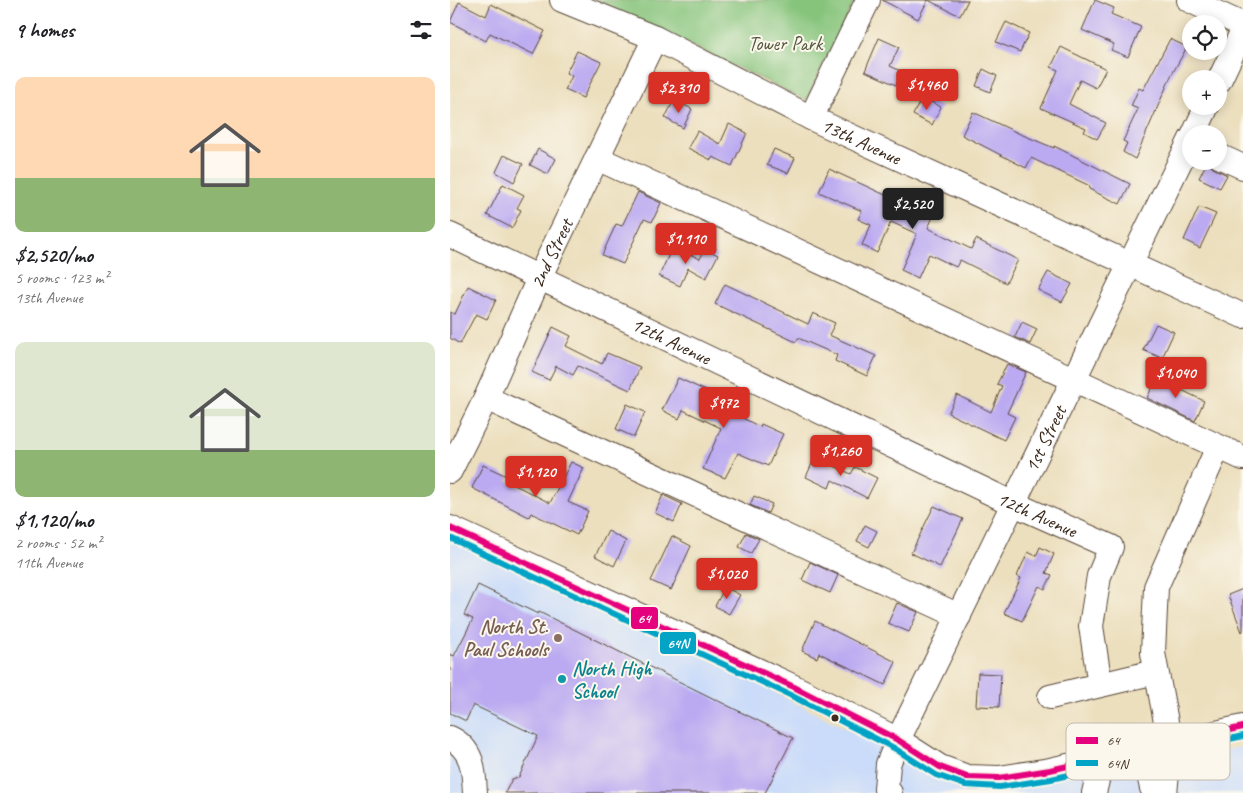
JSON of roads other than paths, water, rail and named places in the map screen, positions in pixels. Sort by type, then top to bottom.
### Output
[{"type":"street","name":"13th Avenue","points":[[562,0],[655,38],[811,118],[1243,316]]},
{"type":"street","points":[[811,118],[868,0]]},
{"type":"street","points":[[1189,0],[1243,25]]},
{"type":"street","points":[[1224,70],[1243,30]]},
{"type":"street","name":"2nd Street","points":[[450,471],[486,398],[540,276],[655,38]]},
{"type":"street","points":[[597,158],[1243,458]]},
{"type":"street","points":[[1227,160],[1243,167]]},
{"type":"street","name":"1st Street","points":[[890,793],[886,790],[888,764],[898,740],[1182,161]]},
{"type":"street","name":"12th Avenue","points":[[450,235],[540,276],[1014,504],[1111,547],[1099,576],[1091,626],[1100,685]]},
{"type":"street","points":[[486,398],[959,616]]},
{"type":"street","points":[[1166,723],[1153,653],[1156,587],[1218,447]]},
{"type":"street","points":[[450,528],[714,649],[898,740],[940,767],[967,776],[999,778],[1066,767]]},
{"type":"street","points":[[1050,697],[1155,672]]},
{"type":"street","points":[[1230,730],[1243,727]]},
{"type":"street","points":[[450,738],[459,743],[473,763],[475,793]]},
{"type":"street","points":[[1094,793],[1097,780]]},
{"type":"street","points":[[1150,780],[1152,788],[1156,793]]},
{"type":"street","points":[[1165,793],[1166,780]]},
{"type":"place","name":"North St. Paul Schools","points":[[558,638]]},
{"type":"place","name":"North High School","points":[[562,679]]},
{"type":"park label","name":"Tower Park","points":[[785,43]]}]
